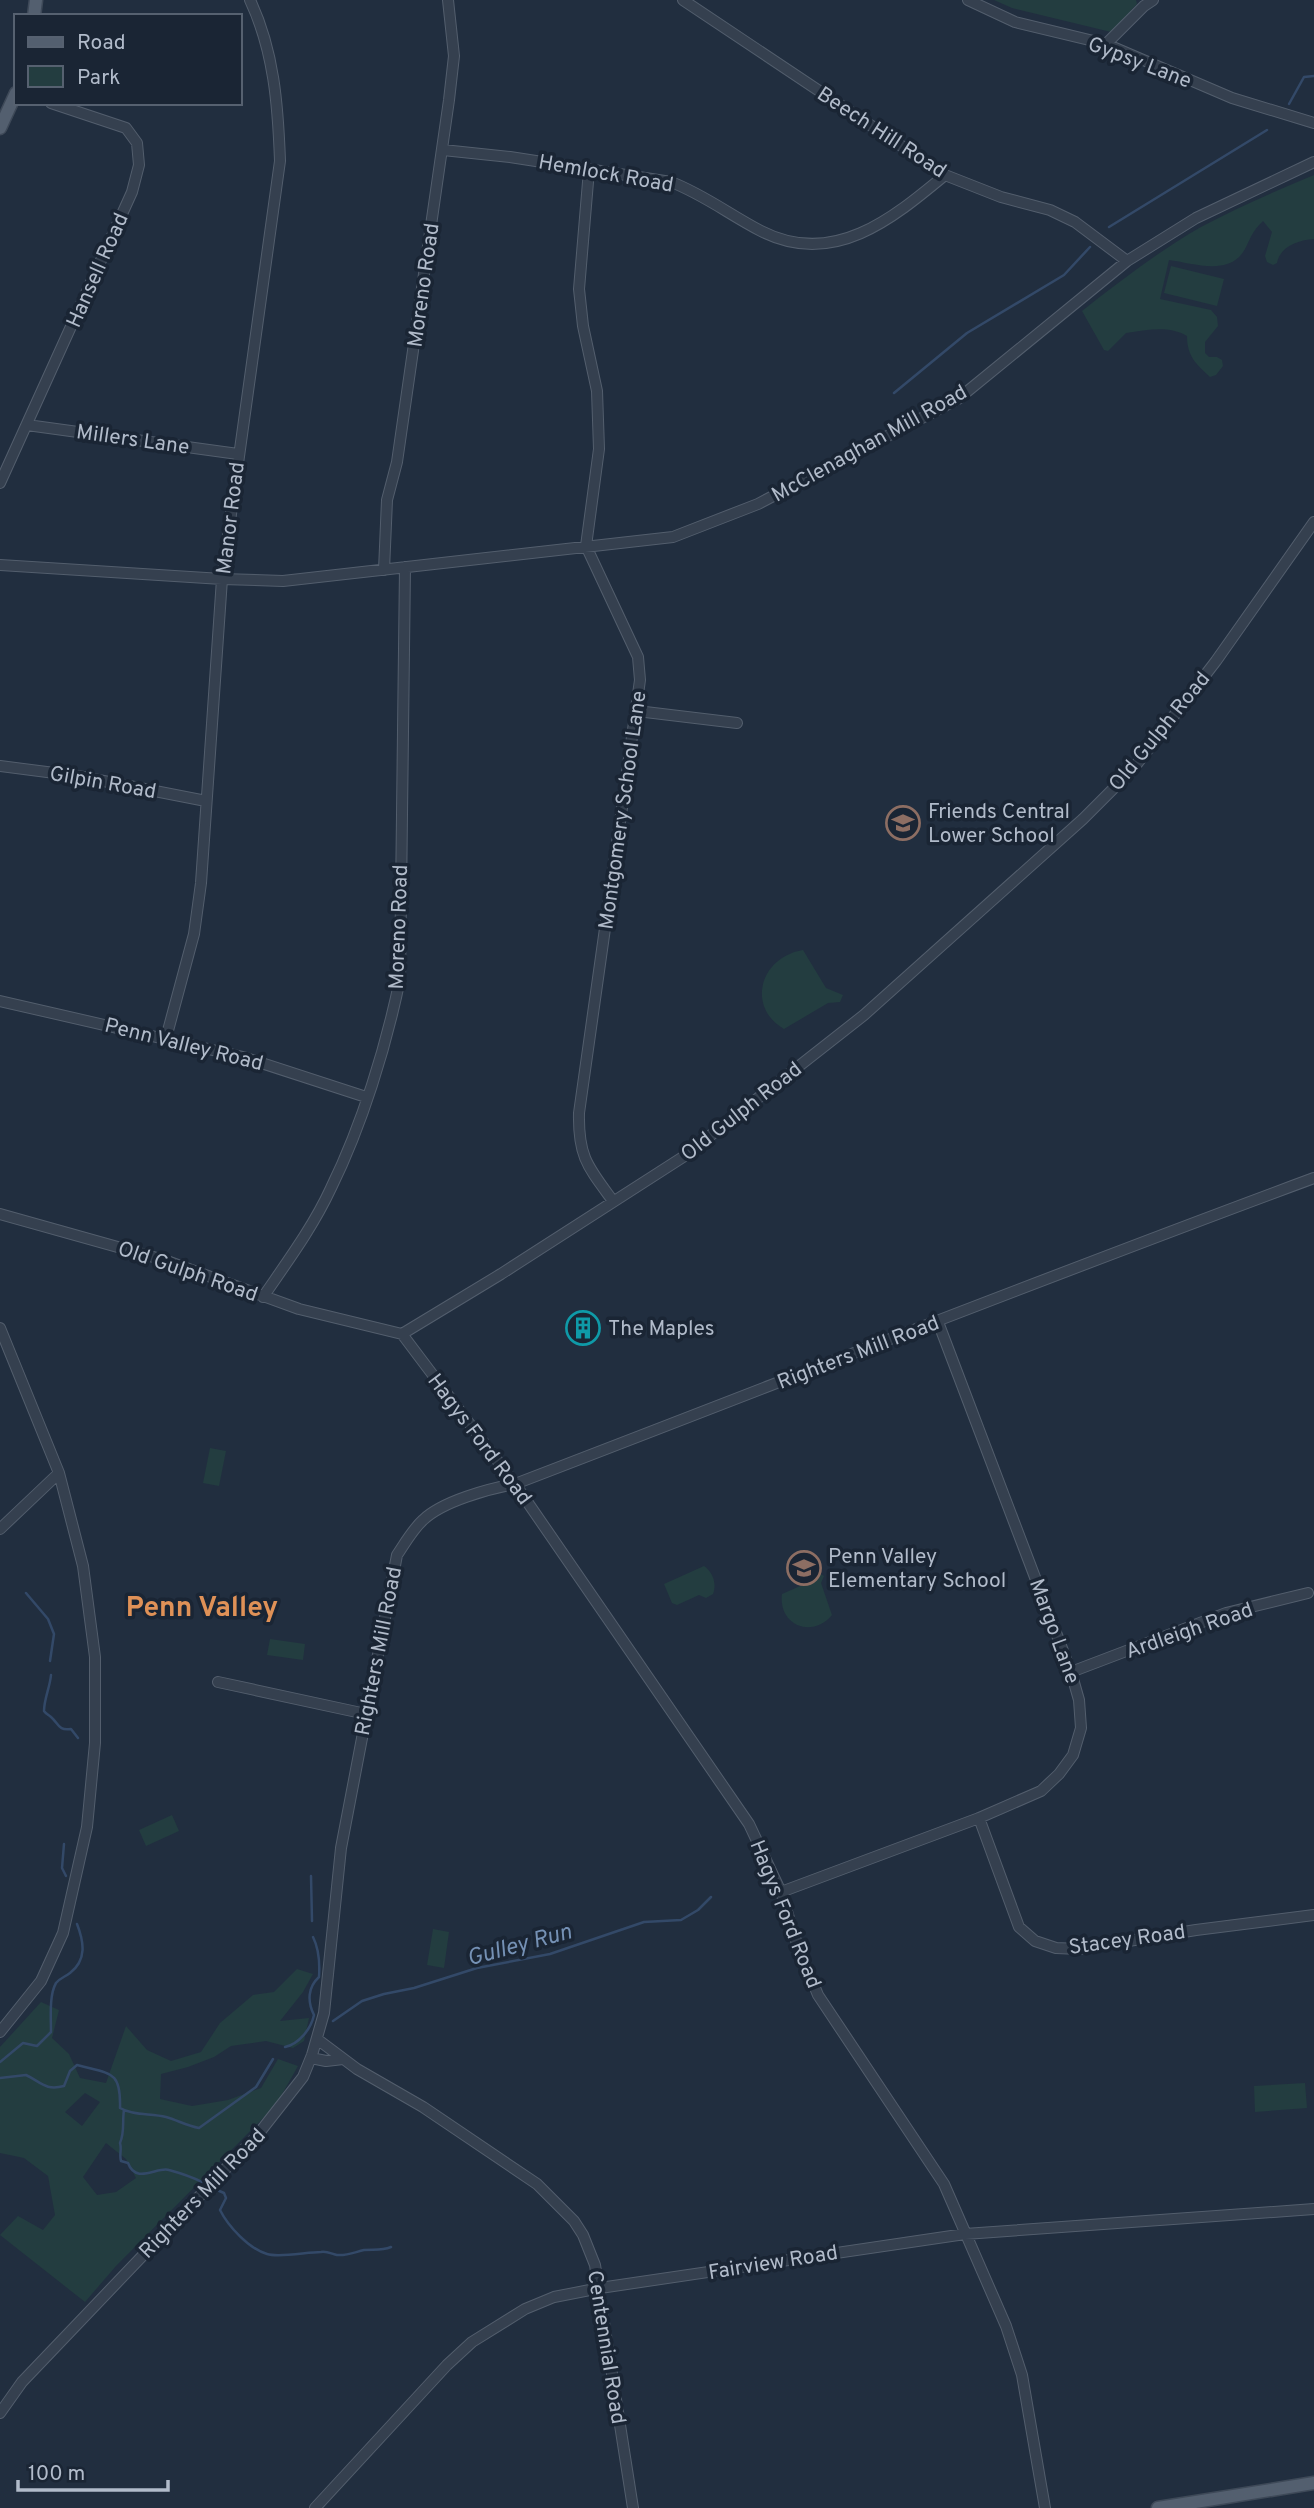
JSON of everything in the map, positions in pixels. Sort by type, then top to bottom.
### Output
[{"type":"main road","points":[[0,128],[14,97]]},
{"type":"main road","points":[[1158,2508],[1314,2483]]},
{"type":"street","name":"Manor Road","points":[[166,1038],[194,934],[201,883],[222,579],[280,161],[278,101],[265,40],[250,0]]},
{"type":"street","name":"Moreno Road","points":[[384,570],[387,500],[397,462],[443,150],[454,56],[448,0]]},
{"type":"street","name":"Beech Hill Road","points":[[684,0],[944,175],[1001,197],[1050,210],[1075,222],[1127,261]]},
{"type":"street","name":"Gypsy Lane","points":[[968,0],[1015,22],[1106,44],[1232,98],[1314,123]]},
{"type":"street","points":[[1106,44],[1153,0]]},
{"type":"street","name":"Hansell Road","points":[[0,483],[132,192],[139,165],[137,143],[126,128],[57,105]]},
{"type":"street","name":"Hemlock Road","points":[[443,150],[510,157],[671,182],[688,188],[762,232],[785,240],[812,243],[839,241],[877,226],[899,212],[944,175]]},
{"type":"street","name":"McClenaghan Mill Road","points":[[384,570],[673,537],[745,509],[958,399],[1127,261],[1196,218],[1314,162]]},
{"type":"street","points":[[586,546],[599,449],[597,391],[583,326],[579,289],[589,170]]},
{"type":"street","name":"Millers Lane","points":[[27,425],[238,454]]},
{"type":"street","name":"Old Gulph Road","points":[[1,1215],[164,1260],[299,1309],[402,1334],[683,1157],[864,1015],[1083,819],[1133,769],[1216,661],[1314,522]]},
{"type":"street","name":"Montgomery School Lane","points":[[586,546],[638,657],[640,680],[579,1114],[579,1140],[584,1158],[612,1201]]},
{"type":"street","points":[[0,565],[283,581],[384,570]]},
{"type":"street","name":"Moreno Road","points":[[262,1297],[300,1243],[331,1188],[389,1030],[400,979],[405,567]]},
{"type":"street","points":[[637,711],[737,723]]},
{"type":"street","name":"Gilpin Road","points":[[0,766],[78,776],[206,801]]},
{"type":"street","name":"Penn Valley Road","points":[[0,1001],[243,1057],[366,1097]]},
{"type":"street","name":"Righters Mill Road","points":[[0,2413],[22,2382],[256,2137],[303,2077],[324,2014],[341,1848],[399,1552],[424,1519],[437,1510],[494,1488],[515,1484],[1028,1285],[1314,1178]]},
{"type":"street","name":"Margo Lane","points":[[781,1892],[979,1818],[1041,1791],[1059,1774],[1073,1755],[1081,1728],[1079,1700],[1072,1672],[937,1322]]},
{"type":"street","points":[[0,1328],[59,1473],[83,1566],[95,1657],[94,1743],[87,1827],[63,1933],[41,1981],[0,2032]]},
{"type":"street","name":"Hagys Ford Road","points":[[402,1334],[515,1484],[749,1824],[781,1892],[797,1944],[818,1995],[937,2173],[954,2207],[1016,2351],[1045,2508]]},
{"type":"street","points":[[0,1530],[59,1473]]},
{"type":"street","name":"Ardleigh Road","points":[[1072,1672],[1226,1613],[1308,1593]]},
{"type":"street","points":[[218,1682],[366,1714]]},
{"type":"street","name":"Stacey Road","points":[[979,1818],[1019,1927],[1035,1941],[1056,1948],[1079,1949],[1314,1915]]},
{"type":"street","name":"Centennial Road","points":[[317,2039],[344,2059],[430,2111],[550,2195],[583,2235],[595,2265],[600,2288],[633,2508]]},
{"type":"street","name":"Centennial Road","points":[[311,2058],[326,2061],[344,2059]]},
{"type":"street","name":"Fairview Road","points":[[315,2508],[447,2365],[472,2342],[525,2309],[554,2297],[965,2234],[1314,2208]]},
{"type":"green space","points":[[994,0],[1136,0],[1137,4],[1111,32],[1012,8]]},
{"type":"green space","points":[[1314,175],[1314,239],[1286,248],[1277,263],[1273,265],[1267,262],[1265,256],[1272,232],[1263,221],[1238,258],[1230,263],[1210,266],[1169,260],[1160,299],[1211,310],[1217,317],[1218,326],[1205,342],[1205,353],[1209,357],[1222,360],[1223,366],[1216,375],[1210,377],[1200,368],[1193,359],[1187,336],[1173,330],[1126,333],[1108,351],[1104,350],[1082,311],[1185,236],[1243,206]]},
{"type":"green space","points":[[1171,266],[1224,279],[1217,306],[1164,293]]},
{"type":"green space","points":[[803,950],[826,988],[843,995],[840,1002],[828,1003],[784,1029],[772,1020],[765,1008],[763,984],[768,972],[777,962]]},
{"type":"green space","points":[[210,1448],[226,1451],[219,1486],[203,1483]]},
{"type":"green space","points":[[704,1566],[713,1579],[713,1594],[706,1598],[699,1595],[677,1605],[672,1603],[664,1584]]},
{"type":"green space","points":[[817,1572],[824,1576],[821,1583],[832,1615],[815,1626],[798,1625],[785,1614],[782,1594],[814,1580]]},
{"type":"green space","points":[[270,1639],[305,1644],[303,1660],[267,1655]]},
{"type":"green space","points":[[172,1815],[179,1831],[146,1846],[139,1830]]},
{"type":"green space","points":[[433,1929],[449,1932],[444,1968],[427,1965]]},
{"type":"green space","points":[[297,1969],[313,1974],[303,1992],[280,2021],[309,2018],[304,2041],[293,2048],[266,2041],[231,2046],[214,2057],[161,2074],[160,2099],[192,2106],[228,2100],[261,2088],[278,2059],[298,2066],[276,2105],[116,2266],[85,2302],[0,2235],[18,2216],[43,2230],[55,2215],[48,2176],[24,2158],[0,2153],[0,2047],[41,2002],[59,2010],[52,2038],[69,2054],[80,2078],[106,2083],[126,2026],[147,2050],[171,2061],[201,2052],[220,2023],[253,1995],[274,1992]],"holes":[[[85,2093],[100,2102],[82,2126],[65,2112]],[[106,2143],[126,2159],[136,2178],[116,2192],[97,2195],[83,2177]]]},
{"type":"green space","points":[[1305,2083],[1307,2108],[1255,2112],[1254,2086]]},
{"type":"waterway","points":[[1289,104],[1304,77],[1314,76]]},
{"type":"waterway","points":[[1109,227],[1267,130]]},
{"type":"waterway","points":[[894,393],[967,333],[1064,275],[1090,247]]},
{"type":"waterway","points":[[26,1593],[48,1619],[54,1634],[50,1661]]},
{"type":"waterway","points":[[51,1675],[44,1711],[61,1728],[71,1729],[78,1738]]},
{"type":"waterway","points":[[64,1844],[62,1868],[66,1876]]},
{"type":"waterway","points":[[311,1876],[312,1921]]},
{"type":"waterway","name":"Gulley Run","points":[[333,2021],[362,2001],[384,1994],[414,1988],[477,1968],[550,1954],[644,1922],[681,1920],[698,1910],[711,1897]]},
{"type":"waterway","points":[[0,2062],[23,2043],[37,2046],[51,2032],[54,1988],[58,1981],[75,1968],[82,1957],[77,1924]]},
{"type":"waterway","points":[[285,2047],[304,2035],[314,2015],[310,1994],[319,1977],[319,1966],[313,1937]]},
{"type":"waterway","name":"Gulley Run","points":[[0,2078],[26,2075],[43,2085],[64,2086],[70,2071],[77,2065],[112,2076],[119,2087],[120,2108],[166,2117],[199,2128],[256,2087],[273,2059]]},
{"type":"waterway","points":[[124,2110],[121,2161],[128,2163],[136,2173],[164,2169],[202,2182]]},
{"type":"waterway","points":[[217,2190],[224,2193],[226,2198],[220,2210],[228,2223],[246,2242],[267,2254],[323,2252],[341,2255],[391,2247]]},
{"type":"place","name":"Friends Central Lower School","points":[[903,823]]},
{"type":"place","name":"The Maples","points":[[583,1328]]},
{"type":"place","name":"Penn Valley Elementary School","points":[[804,1568]]},
{"type":"district","name":"Penn Valley","points":[[202,1606]]}]
